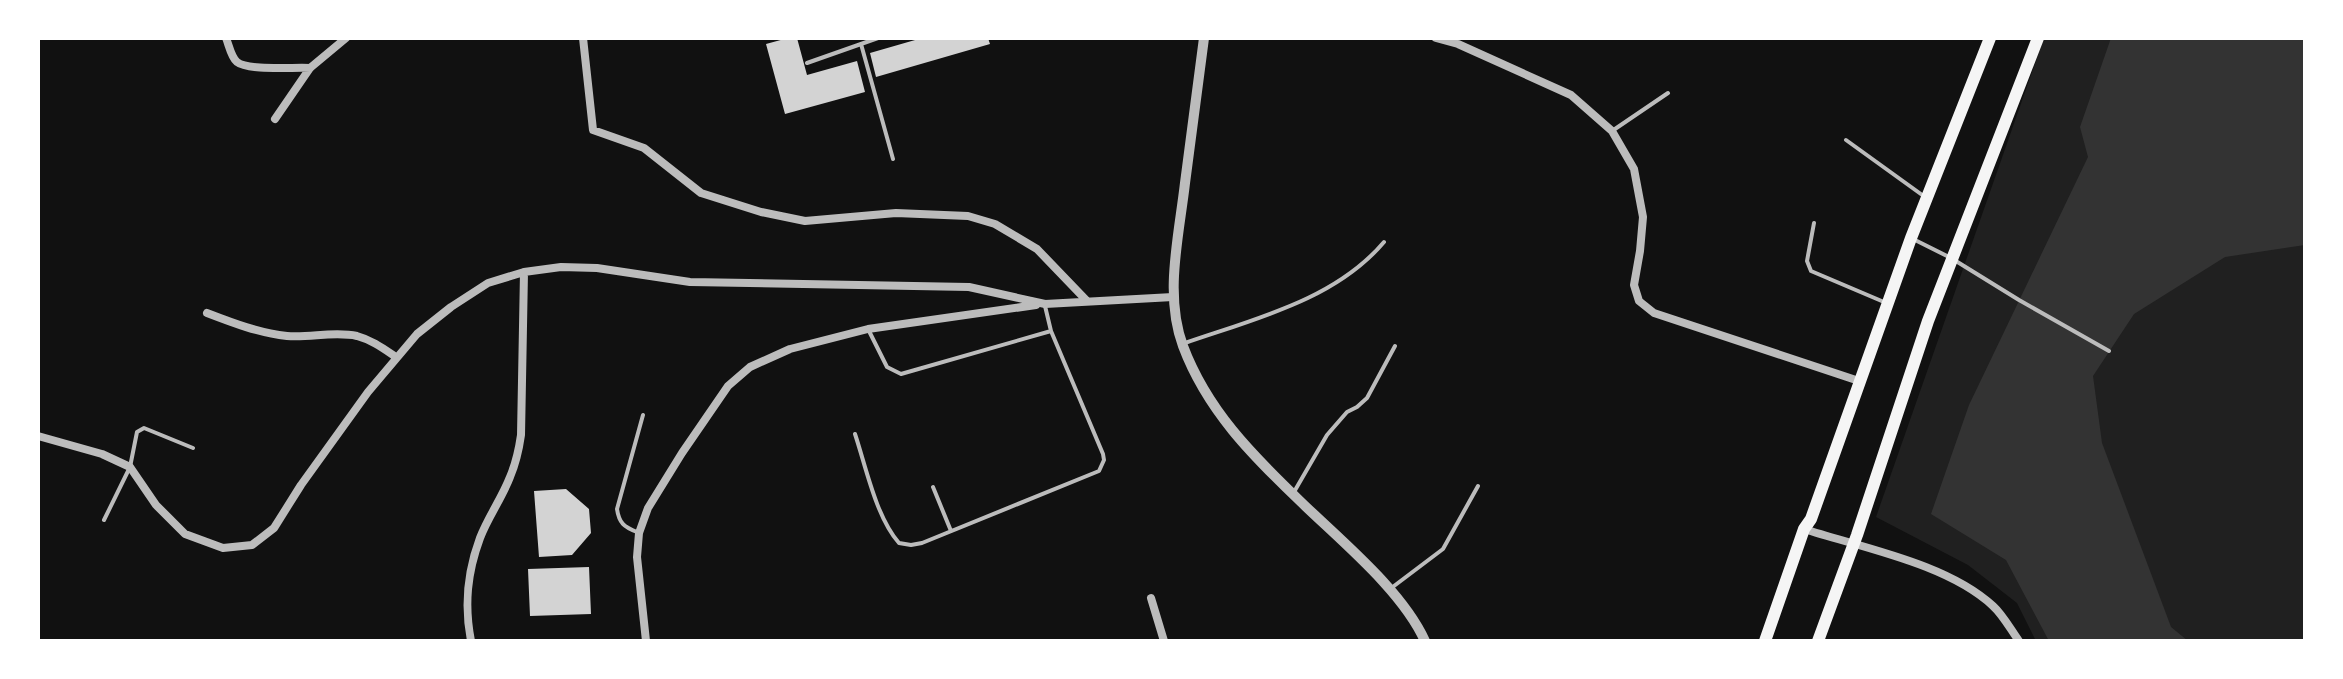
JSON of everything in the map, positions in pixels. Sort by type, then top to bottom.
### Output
[{"type":"main road","points":[[1765,641],[1911,238],[1990,38]]},
{"type":"main road","points":[[1818,641],[1854,545],[1928,321],[2038,38]]},
{"type":"street","points":[[226,38],[238,62],[248,66],[310,68]]},
{"type":"street","points":[[275,119],[310,68],[346,38]]},
{"type":"street","points":[[583,38],[593,130],[644,148],[701,193],[761,212],[805,221],[896,213],[968,216],[995,224],[1037,249],[1087,301]]},
{"type":"street","points":[[1204,38],[1173,297],[1182,344],[1228,426],[1292,494],[1390,589],[1425,641]]},
{"type":"street","points":[[1436,38],[1459,41],[1571,95],[1612,131],[1634,169],[1643,217],[1634,285],[1639,301],[1654,313],[1859,381]]},
{"type":"street","points":[[38,436],[102,454],[130,467],[156,505],[185,534],[223,548],[252,545],[274,528],[368,392],[417,334],[488,283],[524,272],[561,267],[597,268],[690,282],[969,287],[1045,304]]},
{"type":"street","points":[[471,641],[466,617],[469,581],[480,537],[518,456],[524,272]]},
{"type":"street","points":[[646,641],[637,557],[639,533],[648,508],[728,386],[750,367],[790,349],[868,329],[1045,304],[1173,297]]},
{"type":"street","points":[[207,313],[254,330],[288,336],[356,336],[396,357]]},
{"type":"street","points":[[1804,529],[1929,568],[1969,587],[1995,607],[2019,641]]},
{"type":"street","points":[[1151,598],[1164,641]]},
{"type":"lane","points":[[807,63],[878,38]]},
{"type":"lane","points":[[861,44],[893,159]]},
{"type":"lane","points":[[1612,131],[1668,93]]},
{"type":"lane","points":[[1846,140],[1927,199]]},
{"type":"lane","points":[[1814,223],[1807,261],[1811,271],[1888,304]]},
{"type":"lane","points":[[1911,238],[1951,258],[2109,351]]},
{"type":"lane","points":[[1182,344],[1281,310],[1328,288],[1372,257],[1384,242]]},
{"type":"lane","points":[[855,434],[891,534],[899,543],[911,545],[1099,471],[1103,454],[1051,331],[1045,304]]},
{"type":"lane","points":[[868,329],[887,367],[901,374],[1051,331]]},
{"type":"lane","points":[[1292,494],[1327,435],[1347,412],[1367,398],[1395,346]]},
{"type":"lane","points":[[639,533],[624,526],[617,509],[643,415]]},
{"type":"lane","points":[[104,520],[130,467],[137,432],[144,428],[193,448]]},
{"type":"lane","points":[[1390,589],[1443,549],[1478,486]]},
{"type":"lane","points":[[933,487],[951,531]]},
{"type":"shaded area","points":[[2044,38],[2305,38],[2305,641],[2036,641],[2017,603],[1968,565],[1876,517]]},
{"type":"shaded area","points":[[2111,38],[2305,38],[2305,245],[2225,257],[2134,314],[2093,376],[2102,443],[2171,627],[2188,641],[2049,641],[2006,560],[1931,514],[1969,405],[2088,157],[2080,127]]},
{"type":"building","points":[[797,38],[807,75],[857,61],[865,92],[785,114],[766,44]]},
{"type":"building","points":[[922,38],[988,38],[990,44],[876,77],[870,53]]},
{"type":"building","points":[[566,489],[589,509],[591,533],[572,555],[539,557],[534,491]]},
{"type":"building","points":[[589,567],[591,614],[530,616],[528,569]]}]
